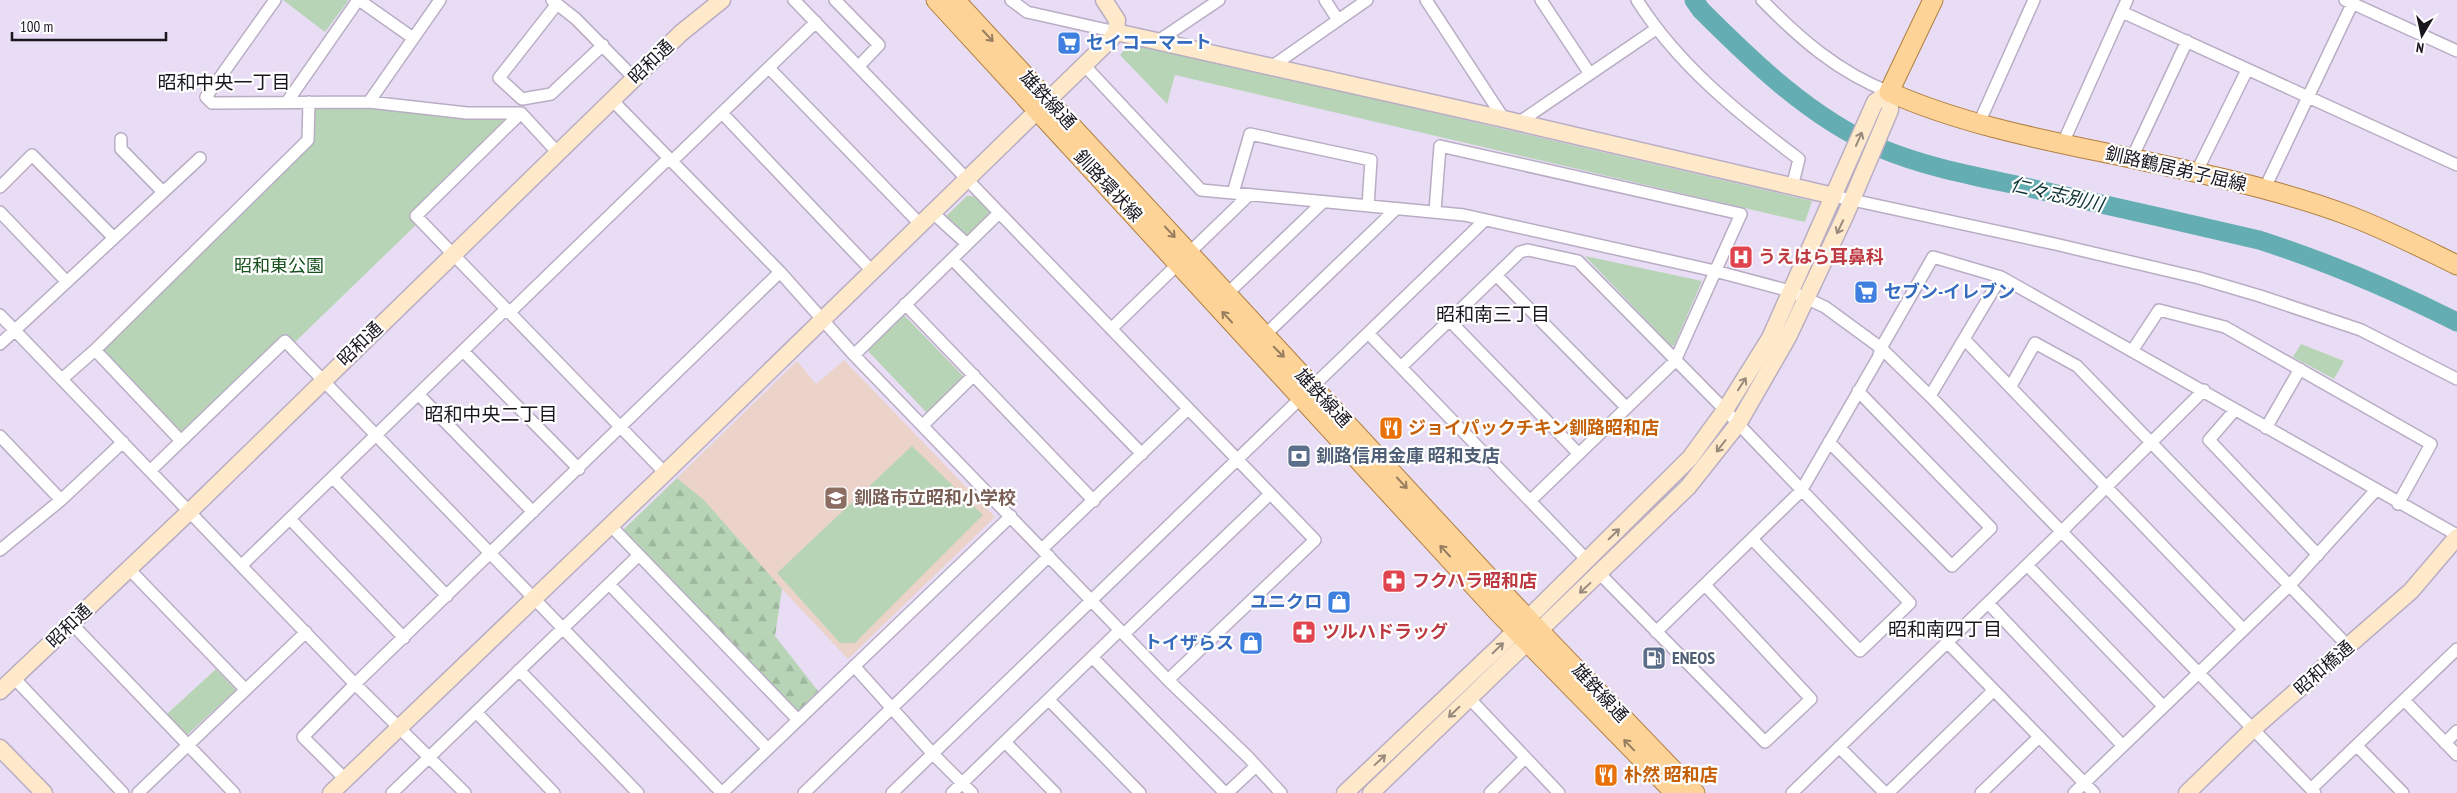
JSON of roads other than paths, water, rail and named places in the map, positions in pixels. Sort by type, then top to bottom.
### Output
[{"type":"main road","points":[[936,0],[1043,106]]},
{"type":"main road","name":"雄鉄線通","points":[[955,0],[1043,106],[1528,630],[1674,793]]},
{"type":"main road","points":[[1885,101],[1933,0]]},
{"type":"main road","name":"釧路鶴居弟子屈線","points":[[1885,101],[1915,103],[1979,123],[2264,190],[2350,216],[2457,265]]},
{"type":"main road","name":"雄鉄線通","points":[[1184,258],[1226,294],[1264,336],[1307,391]]},
{"type":"main road","name":"雄鉄線通","points":[[1528,630],[1695,793]]},
{"type":"street","points":[[274,0],[206,97],[212,103],[369,102],[467,113],[521,113],[558,153]]},
{"type":"street","points":[[287,102],[358,0],[413,38]]},
{"type":"street","points":[[369,102],[440,0]]},
{"type":"street","name":"昭和通","points":[[0,691],[190,511],[634,78],[682,33],[722,0]]},
{"type":"street","points":[[794,0],[1315,540],[1168,680]]},
{"type":"street","points":[[836,0],[879,46],[859,66]]},
{"type":"street","points":[[1011,0],[1027,12],[2199,278],[2260,296],[2361,330],[2457,379]]},
{"type":"street","points":[[331,793],[873,272],[1084,65],[1116,32],[1118,20],[1104,0]]},
{"type":"street","points":[[1158,41],[1219,0]]},
{"type":"street","points":[[1324,0],[1338,20]]},
{"type":"street","points":[[1271,67],[1367,0]]},
{"type":"street","points":[[1426,0],[1511,121]]},
{"type":"street","points":[[1540,0],[1590,74]]},
{"type":"street","points":[[1637,0],[1656,29],[1716,94],[1799,159],[1792,187]]},
{"type":"street","points":[[1762,0],[1811,48],[1852,75],[1885,101]]},
{"type":"street","points":[[1979,123],[2034,0]]},
{"type":"street","points":[[2063,143],[2127,0]]},
{"type":"street","points":[[2264,190],[2350,1],[2457,51]]},
{"type":"street","points":[[603,46],[551,94],[522,99],[499,78],[555,2],[603,46],[634,78]]},
{"type":"street","points":[[2122,12],[2457,165]]},
{"type":"street","points":[[242,565],[463,351],[722,113],[816,22]]},
{"type":"street","points":[[1511,121],[1590,74],[1656,29]]},
{"type":"street","points":[[2132,158],[2187,41]]},
{"type":"street","points":[[1084,65],[1201,190],[1322,203],[1435,211],[1485,220],[1715,271],[1790,291],[1825,307],[1882,348],[2313,791],[2457,649]]},
{"type":"street","points":[[770,68],[920,224]]},
{"type":"street","points":[[2196,173],[2246,70]]},
{"type":"street","points":[[612,100],[780,272],[854,355],[1168,680],[1281,793]]},
{"type":"street","points":[[1371,793],[1469,698],[1587,560],[1675,474],[1725,410],[1770,338],[1843,175],[1885,101]]},
{"type":"street","points":[[1345,793],[1528,630],[1600,574],[1688,487],[1738,424],[1775,362],[1859,182],[1885,101]]},
{"type":"street","points":[[62,378],[94,350],[308,140],[309,102]]},
{"type":"street","points":[[521,113],[416,216],[664,473]]},
{"type":"street","points":[[722,113],[873,272]]},
{"type":"street","points":[[1233,193],[1250,134],[1371,160],[1368,206]]},
{"type":"street","points":[[121,139],[122,149],[163,192]]},
{"type":"street","points":[[1435,211],[1440,146],[1740,214],[1675,361],[1531,500]]},
{"type":"street","points":[[0,187],[32,155],[114,238]]},
{"type":"street","points":[[0,344],[200,158]]},
{"type":"street","points":[[1112,329],[1249,195]]},
{"type":"street","points":[[1226,294],[1322,203]]},
{"type":"street","points":[[1264,336],[1396,209]]},
{"type":"street","points":[[0,212],[67,282]]},
{"type":"street","points":[[933,213],[967,244]]},
{"type":"street","points":[[854,355],[1000,213]]},
{"type":"street","points":[[892,793],[1485,220]]},
{"type":"street","points":[[1400,367],[1520,252],[1528,250],[1578,261],[1725,410],[1910,603],[1860,651],[1753,540]]},
{"type":"street","points":[[1656,632],[1706,586],[1801,491],[1878,358],[1933,257],[2001,277],[2204,390],[2266,428],[2457,536]]},
{"type":"street","points":[[952,259],[1142,454]]},
{"type":"street","points":[[345,779],[303,737],[355,684],[622,428],[780,272]]},
{"type":"street","points":[[1496,275],[1626,407]]},
{"type":"street","points":[[1930,396],[2001,277]]},
{"type":"street","points":[[906,304],[1094,501]]},
{"type":"street","points":[[2132,351],[2160,310],[2225,327],[2431,444],[2398,504]]},
{"type":"street","points":[[0,315],[355,684],[464,793]]},
{"type":"street","points":[[1450,321],[1579,454]]},
{"type":"street","points":[[1368,333],[1587,560]]},
{"type":"street","points":[[1965,340],[2243,629]]},
{"type":"street","points":[[151,470],[285,341],[722,793],[1011,516]]},
{"type":"street","points":[[2011,386],[2035,343],[2077,366],[2348,647]]},
{"type":"street","points":[[94,350],[181,442]]},
{"type":"street","points":[[463,351],[579,469]]},
{"type":"street","points":[[2266,428],[2300,369]]},
{"type":"street","points":[[923,425],[974,375]]},
{"type":"street","points":[[1792,793],[2152,443],[2204,390]]},
{"type":"street","points":[[1829,442],[1952,566],[1991,528],[1858,391]]},
{"type":"street","points":[[419,395],[533,512]]},
{"type":"street","points":[[804,793],[893,708],[1094,501],[1188,409]]},
{"type":"street","points":[[2235,410],[2209,440],[2318,555]]},
{"type":"street","points":[[0,436],[61,500]]},
{"type":"street","points":[[0,550],[61,500],[123,442]]},
{"type":"street","points":[[333,478],[447,596]]},
{"type":"street","points":[[2074,793],[2290,585],[2376,490]]},
{"type":"street","points":[[952,793],[1092,658],[1270,494]]},
{"type":"street","points":[[290,519],[404,638]]},
{"type":"street","points":[[610,525],[798,720]]},
{"type":"street","name":"昭和橋通","points":[[2187,793],[2253,729],[2411,591],[2457,536]]},
{"type":"street","points":[[398,791],[428,756],[639,555]]},
{"type":"street","points":[[2027,564],[2163,706]]},
{"type":"street","points":[[129,569],[245,689]]},
{"type":"street","points":[[1600,574],[1764,742],[1811,699],[1706,586]]},
{"type":"street","points":[[609,584],[768,748]]},
{"type":"street","points":[[1988,603],[2123,746]]},
{"type":"street","points":[[72,623],[234,793]]},
{"type":"street","points":[[138,793],[306,632]]},
{"type":"street","points":[[1947,642],[2094,793]]},
{"type":"street","points":[[1092,658],[1226,793],[1256,766]]},
{"type":"street","points":[[854,666],[933,754],[972,793]]},
{"type":"street","points":[[519,670],[638,793]]},
{"type":"street","points":[[14,678],[123,793]]},
{"type":"street","points":[[1839,747],[1887,793],[1994,690]]},
{"type":"street","points":[[1469,698],[1559,793]]},
{"type":"street","points":[[1049,700],[1140,793]]},
{"type":"street","points":[[2404,700],[2457,755]]},
{"type":"street","points":[[476,712],[554,793]]},
{"type":"street","points":[[2445,743],[2457,731]]},
{"type":"street","points":[[1981,793],[2039,737]]},
{"type":"street","points":[[1005,742],[1054,793]]},
{"type":"street","points":[[2357,746],[2403,793]]},
{"type":"street","points":[[0,748],[44,793]]},
{"type":"street","points":[[1490,793],[1526,758]]},
{"type":"waterway","name":"仁々志別川","points":[[1694,0],[1721,30],[1784,88],[1830,121],[1880,148],[1916,161],[1954,171],[2259,240],[2360,277],[2457,322]]},
{"type":"place","name":"セイコーマート","points":[[1069,43]]},
{"type":"place","name":"うえはら耳鼻科","points":[[1741,257]]},
{"type":"place","name":"セブン-イレブン","points":[[1866,292]]},
{"type":"place","name":"ジョイパックチキン釧路昭和店","points":[[1391,428]]},
{"type":"place","name":"釧路信用金庫 昭和支店","points":[[1299,456]]},
{"type":"place","name":"釧路市立昭和小学校","points":[[836,498]]},
{"type":"place","name":"フクハラ昭和店","points":[[1394,581]]},
{"type":"place","name":"ユニクロ","points":[[1339,602]]},
{"type":"place","name":"ツルハドラッグ","points":[[1304,632]]},
{"type":"place","name":"トイザらス","points":[[1251,643]]},
{"type":"place","name":"ENEOS","points":[[1654,658]]},
{"type":"place","name":"朴然 昭和店","points":[[1606,775]]},
{"type":"district","name":"昭和中央一丁目","points":[[224,82]]},
{"type":"district","name":"昭和南三丁目","points":[[1493,314]]},
{"type":"district","name":"昭和中央二丁目","points":[[491,414]]},
{"type":"district","name":"昭和南四丁目","points":[[1945,629]]},
{"type":"park label","name":"昭和東公園","points":[[279,266]]}]
